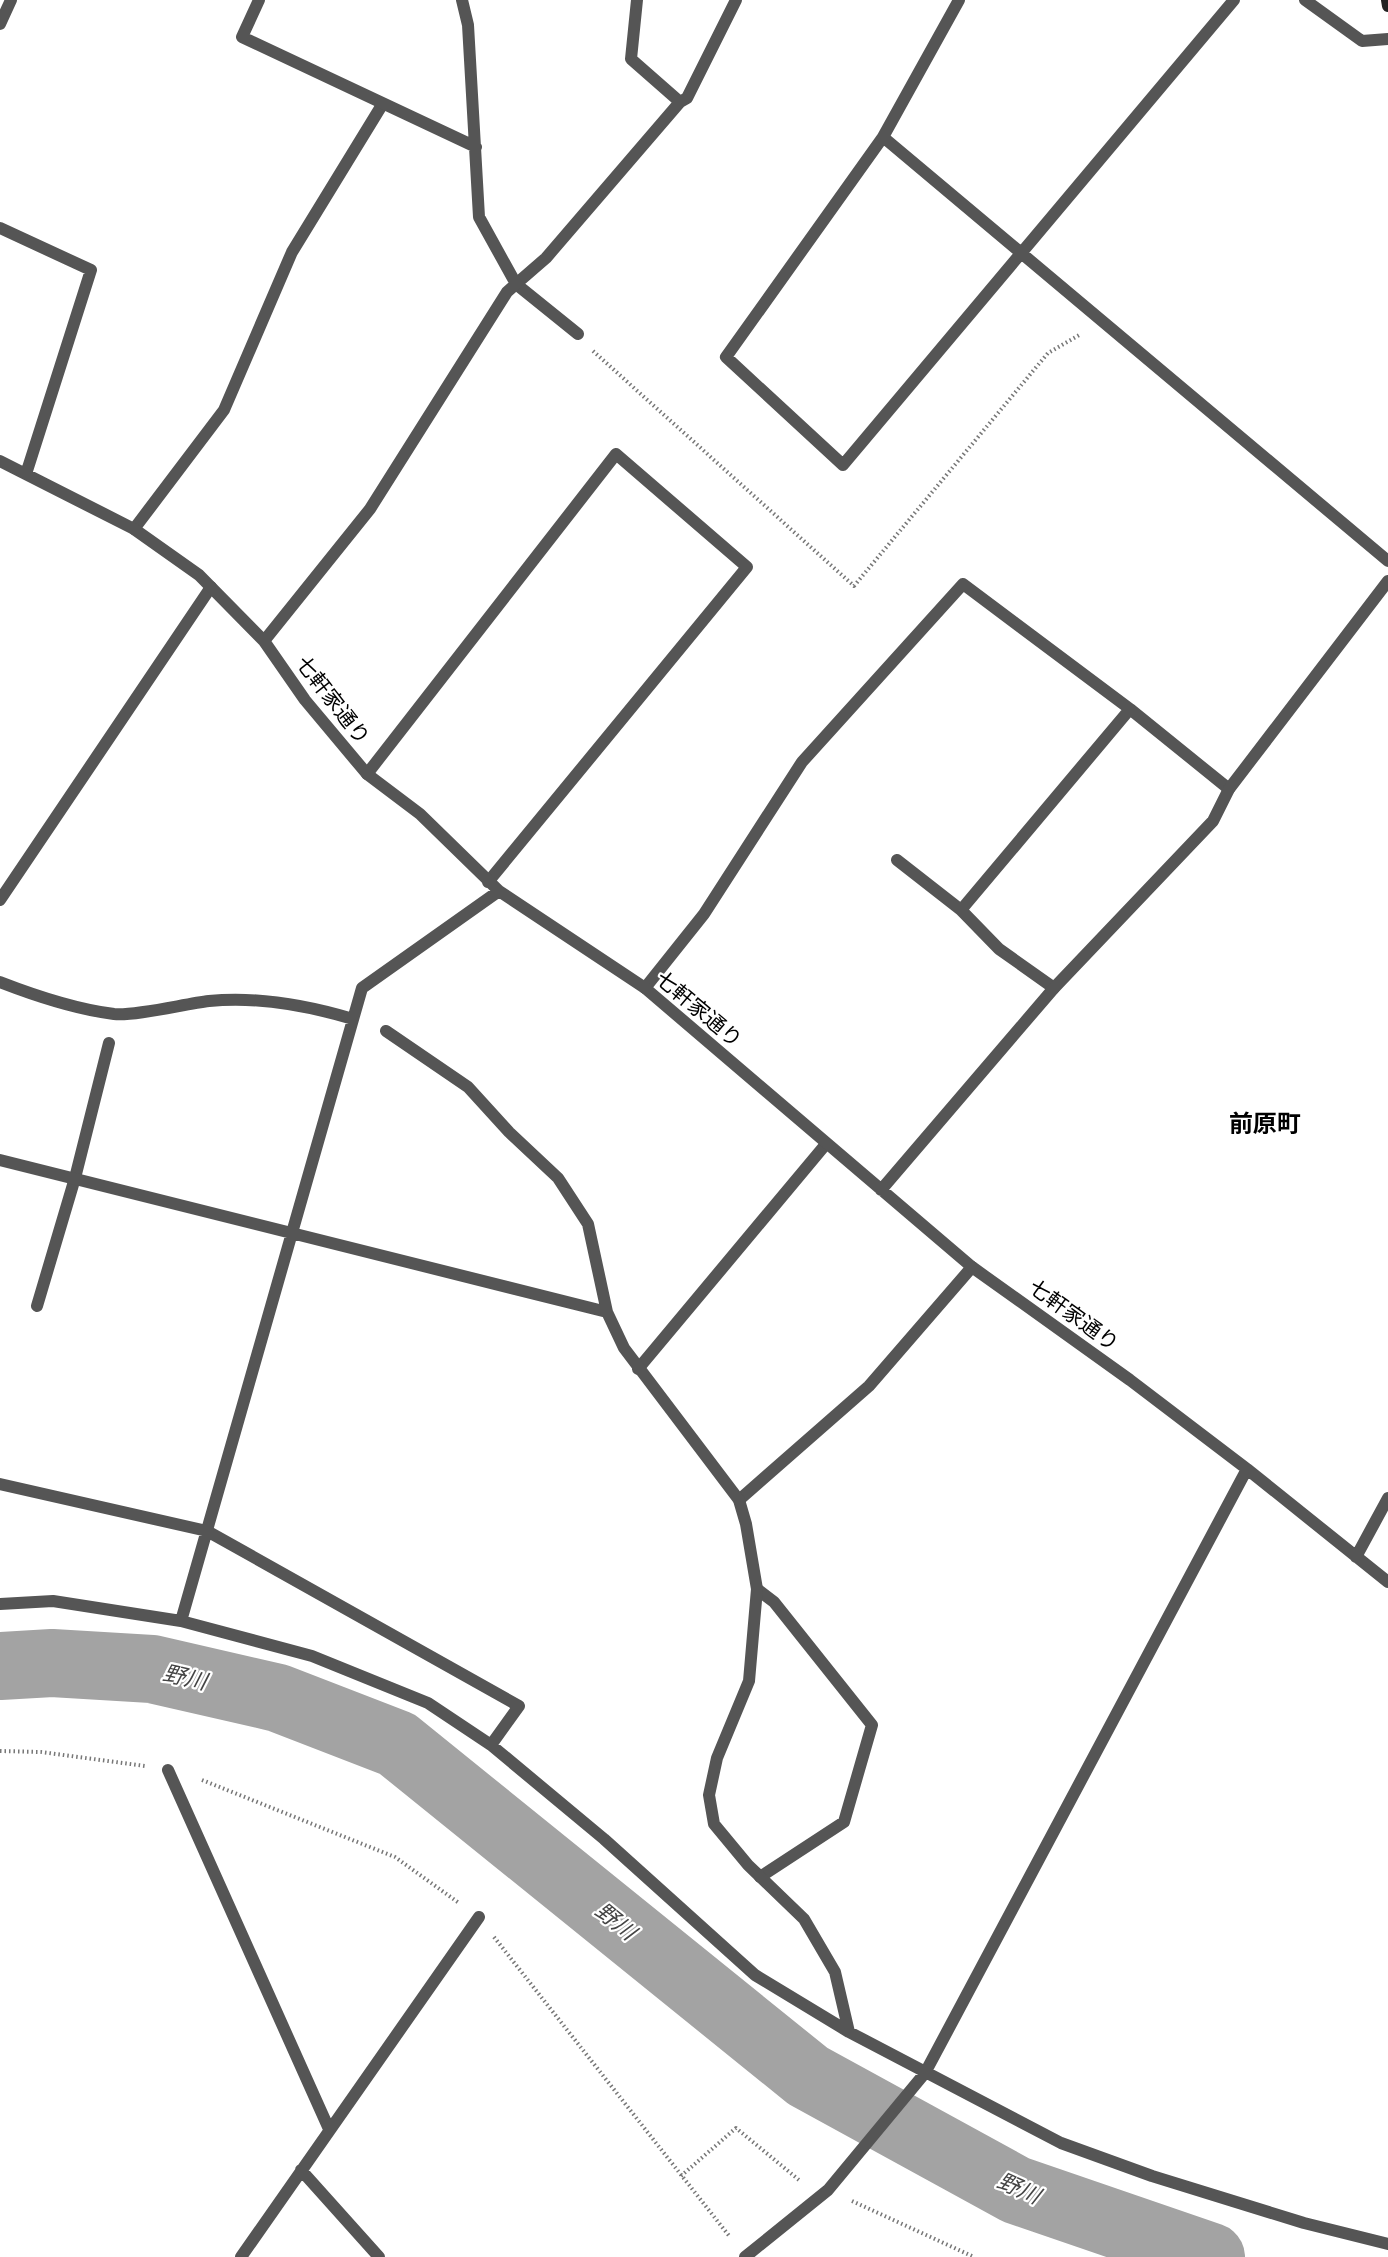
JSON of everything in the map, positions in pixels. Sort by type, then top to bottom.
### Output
[{"type":"street","points":[[0,24],[11,0]]},
{"type":"street","points":[[259,0],[242,37],[382,105],[477,147]]},
{"type":"street","points":[[462,0],[468,25],[477,147],[479,217],[516,284],[578,334]]},
{"type":"street","points":[[637,0],[632,59],[680,102]]},
{"type":"street","points":[[264,641],[370,510],[507,292],[546,258],[680,102],[687,98],[736,0]]},
{"type":"street","points":[[959,0],[883,138],[726,357],[843,465],[1022,255],[1234,0]]},
{"type":"street","points":[[1305,0],[1362,41],[1388,39]]},
{"type":"street","points":[[1387,0],[1388,6]]},
{"type":"street","points":[[134,529],[224,410],[292,252],[382,105]]},
{"type":"street","points":[[883,138],[1022,255],[1105,321],[1388,561]]},
{"type":"street","points":[[0,228],[91,270],[26,474]]},
{"type":"street","points":[[367,774],[616,454],[747,567],[488,882]]},
{"type":"street","name":"七軒家通り","points":[[0,461],[134,529],[198,574],[264,641],[305,700],[367,774],[420,814],[488,882],[645,988],[972,1267],[1130,1380],[1247,1469],[1388,1582]]},
{"type":"street","points":[[881,1190],[1054,988],[1213,821],[1229,789],[1388,581]]},
{"type":"street","points":[[645,988],[704,914],[802,762],[963,584],[1130,709],[1229,789]]},
{"type":"street","points":[[0,900],[211,587]]},
{"type":"street","points":[[961,910],[1130,709]]},
{"type":"street","points":[[897,860],[961,910],[999,949],[1054,988]]},
{"type":"street","points":[[181,1621],[362,988],[499,891]]},
{"type":"street","points":[[0,981],[42,998],[116,1014],[211,1001],[270,1000],[314,1007],[353,1019]]},
{"type":"street","points":[[387,1031],[468,1087],[509,1132],[558,1178],[588,1224],[607,1312],[624,1348],[738,1500],[746,1524],[756,1589],[749,1681],[717,1758],[709,1794],[714,1824],[760,1877],[804,1919],[835,1972],[849,2032]]},
{"type":"street","points":[[37,1306],[75,1178],[109,1043]]},
{"type":"street","points":[[638,1369],[826,1144]]},
{"type":"street","points":[[0,1160],[607,1312]]},
{"type":"street","points":[[738,1500],[868,1386],[972,1267]]},
{"type":"street","points":[[746,2257],[824,2194],[926,2073],[1247,1469]]},
{"type":"street","points":[[0,1484],[207,1531],[519,1706],[491,1745]]},
{"type":"street","points":[[1356,1557],[1388,1498]]},
{"type":"street","points":[[756,1589],[774,1602],[872,1725],[844,1822],[760,1877]]},
{"type":"street","points":[[0,1604],[53,1601],[181,1621],[312,1656],[428,1703],[491,1745],[603,1839],[755,1976],[849,2032],[1061,2143],[1152,2176],[1304,2223],[1388,2244]]},
{"type":"street","points":[[168,1770],[329,2129]]},
{"type":"street","points":[[241,2257],[478,1917]]},
{"type":"street","points":[[301,2170],[379,2257]]},
{"type":"path","points":[[0,1751],[41,1752],[168,1770],[225,1787],[395,1857],[478,1917],[746,2257]]},
{"type":"path","points":[[681,2176],[736,2128],[824,2194],[974,2257]]},
{"type":"waterway","name":"野川","points":[[0,1666],[52,1663],[152,1669],[278,1698],[397,1744],[808,2076],[1016,2190],[1211,2257]]},
{"type":"district","name":"前原町","points":[[1265,1123]]}]
